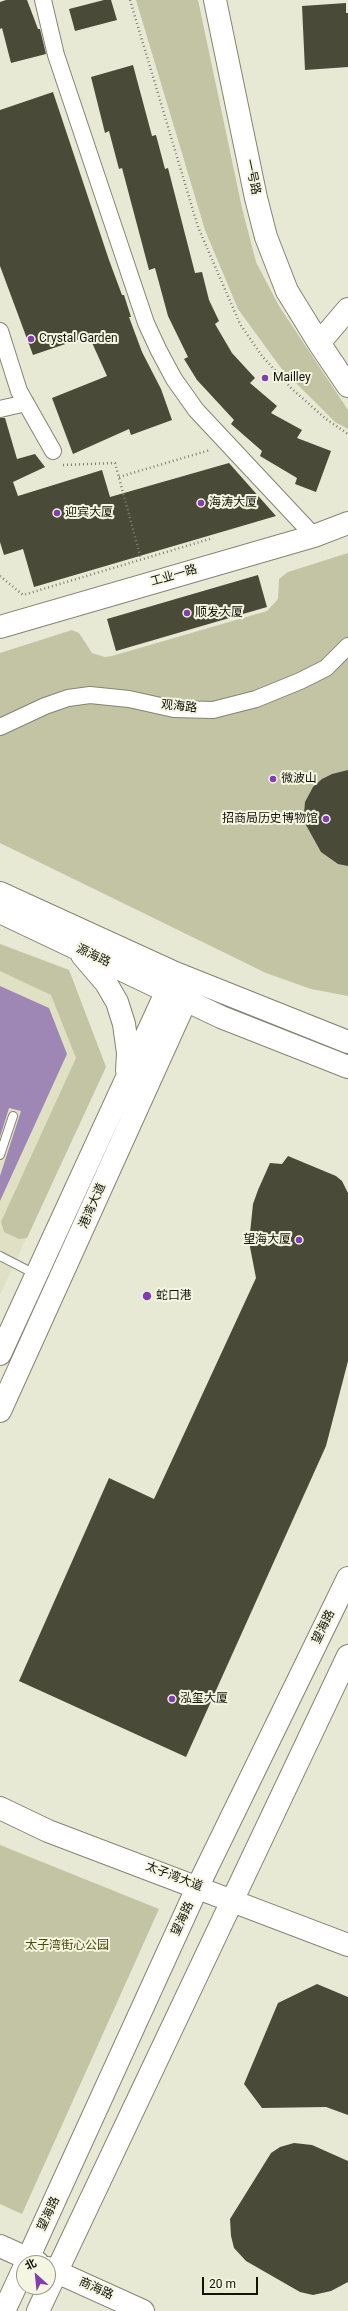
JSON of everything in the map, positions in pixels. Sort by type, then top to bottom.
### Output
[{"type":"main road","name":"一号路","points":[[215,0],[256,198],[266,237],[287,292],[319,342]]},
{"type":"main road","points":[[348,310],[319,342],[348,386]]},
{"type":"main road","name":"工业一路","points":[[0,627],[314,536],[348,523]]},
{"type":"main road","points":[[0,608],[19,616],[34,616]]},
{"type":"main road","name":"源海路","points":[[0,893],[171,982]]},
{"type":"main road","name":"源海路","points":[[0,912],[74,948],[348,1042]]},
{"type":"main road","points":[[74,948],[92,964],[117,1002],[124,1024],[128,1053],[126,1078]]},
{"type":"main road","points":[[171,982],[186,1000],[221,1017],[348,1067]]},
{"type":"main road","name":"港湾大道","points":[[0,1354],[171,982]]},
{"type":"main road","name":"港湾大道","points":[[0,1411],[186,1000]]},
{"type":"main road","name":"望海路","points":[[41,2255],[198,1886],[348,1578]]},
{"type":"main road","name":"望海路","points":[[42,2255],[233,1900],[348,1656]]},
{"type":"main road","name":"太子湾大道","points":[[0,1808],[48,1831],[198,1886],[348,1945]]},
{"type":"main road","name":"商海路","points":[[0,2246],[18,2255]]},
{"type":"main road","name":"商海路","points":[[56,2273],[143,2311]]},
{"type":"main road","name":"望海路","points":[[4,2311],[16,2294]]},
{"type":"main road","name":"望海路","points":[[38,2295],[38,2311]]},
{"type":"street","points":[[43,0],[56,55],[146,323],[174,379],[196,410],[314,536]]},
{"type":"street","points":[[0,331],[19,391],[53,451]]},
{"type":"street","points":[[0,409],[26,403]]},
{"type":"street","name":"观海路","points":[[0,727],[51,704],[68,698],[90,695],[129,699],[174,709],[213,710],[256,699],[300,681],[326,668],[348,646]]},
{"type":"lane","points":[[0,1155],[13,1116]]},
{"type":"lane","points":[[0,1256],[36,1274]]},
{"type":"path","points":[[130,0],[198,227],[240,324],[262,356],[292,389],[326,419],[348,434]]},
{"type":"path","points":[[118,477],[228,445]]},
{"type":"path","points":[[53,451],[63,466],[115,463],[141,559]]},
{"type":"path","points":[[0,576],[23,596],[213,538]]},
{"type":"shaded area","points":[[0,944],[69,970],[106,1067],[0,1295]]},
{"type":"shaded area","points":[[0,986],[49,1008],[67,1054],[0,1201],[0,1176],[21,1111],[9,1108],[0,1137]]},
{"type":"green space","points":[[136,0],[198,0],[242,208],[256,262],[279,306],[348,410],[348,429],[335,422],[281,368],[238,309],[205,230]]},
{"type":"green space","points":[[348,553],[348,996],[311,989],[266,973],[0,843],[0,653],[72,630],[79,633],[92,653],[105,657],[112,656],[267,611],[278,599],[279,579],[288,572]]},
{"type":"green space","points":[[0,944],[69,970],[106,1067],[27,1238],[19,1239],[4,1232],[1,1222],[76,1058],[51,995],[0,971]]},
{"type":"green space","name":"太子湾街心公园","points":[[0,1845],[159,1909],[22,2214],[0,2204]]},
{"type":"building","points":[[6,0],[27,0],[38,29],[40,29],[46,54],[11,63],[2,28],[0,29],[0,2]]},
{"type":"building","points":[[104,0],[111,0],[117,20],[75,31],[69,9]]},
{"type":"building","points":[[346,3],[346,13],[348,13],[348,67],[305,70],[302,6]]},
{"type":"building","points":[[133,65],[152,136],[156,135],[165,169],[168,168],[195,273],[202,272],[209,300],[219,321],[215,324],[232,353],[255,378],[250,383],[277,406],[271,413],[302,430],[297,438],[331,451],[316,492],[295,484],[297,478],[260,456],[262,451],[231,424],[234,420],[197,380],[184,359],[188,357],[168,316],[155,268],[149,270],[122,168],[119,169],[109,131],[105,133],[91,77]]},
{"type":"building","points":[[53,92],[109,260],[122,295],[124,295],[131,317],[129,317],[142,352],[161,389],[172,420],[131,435],[129,429],[73,454],[52,398],[107,376],[89,336],[33,355],[0,266],[0,110]]},
{"type":"building","points":[[0,418],[5,418],[17,459],[35,454],[45,467],[13,482],[18,496],[102,470],[110,497],[229,463],[276,516],[34,587],[23,549],[4,555],[0,542]]},
{"type":"building","name":"顺发大厦","points":[[258,575],[267,607],[116,651],[107,619]]},
{"type":"building","name":"招商局历史博物馆","points":[[348,770],[348,866],[338,864],[321,852],[306,825],[304,814],[305,802],[313,787],[322,779],[332,774]]},
{"type":"building","points":[[288,1156],[336,1176],[342,1181],[348,1193],[348,1361],[326,1446],[186,1757],[19,1681],[109,1478],[154,1499],[256,1278],[250,1247],[250,1233],[253,1204],[258,1190],[270,1163],[282,1164]]},
{"type":"building","points":[[317,1984],[348,1997],[348,2115],[326,2107],[262,2108],[244,2084],[278,2003]]},
{"type":"building","points":[[294,2143],[312,2145],[348,2161],[348,2282],[331,2291],[313,2295],[300,2292],[246,2261],[234,2248],[231,2236],[230,2219],[271,2153],[280,2147]]},
{"type":"place","name":"Crystal Garden","points":[[31,339]]},
{"type":"place","name":"Mailley","points":[[265,378]]},
{"type":"place","name":"海涛大厦","points":[[201,503]]},
{"type":"place","name":"迎宾大厦","points":[[57,513]]},
{"type":"place","name":"顺发大厦","points":[[187,613]]},
{"type":"place","name":"微波山","points":[[273,779]]},
{"type":"place","name":"招商局历史博物馆","points":[[326,819]]},
{"type":"place","name":"望海大厦","points":[[299,1240]]},
{"type":"place","name":"蛇口港","points":[[147,1296]]},
{"type":"place","name":"泓玺大厦","points":[[172,1699]]}]
